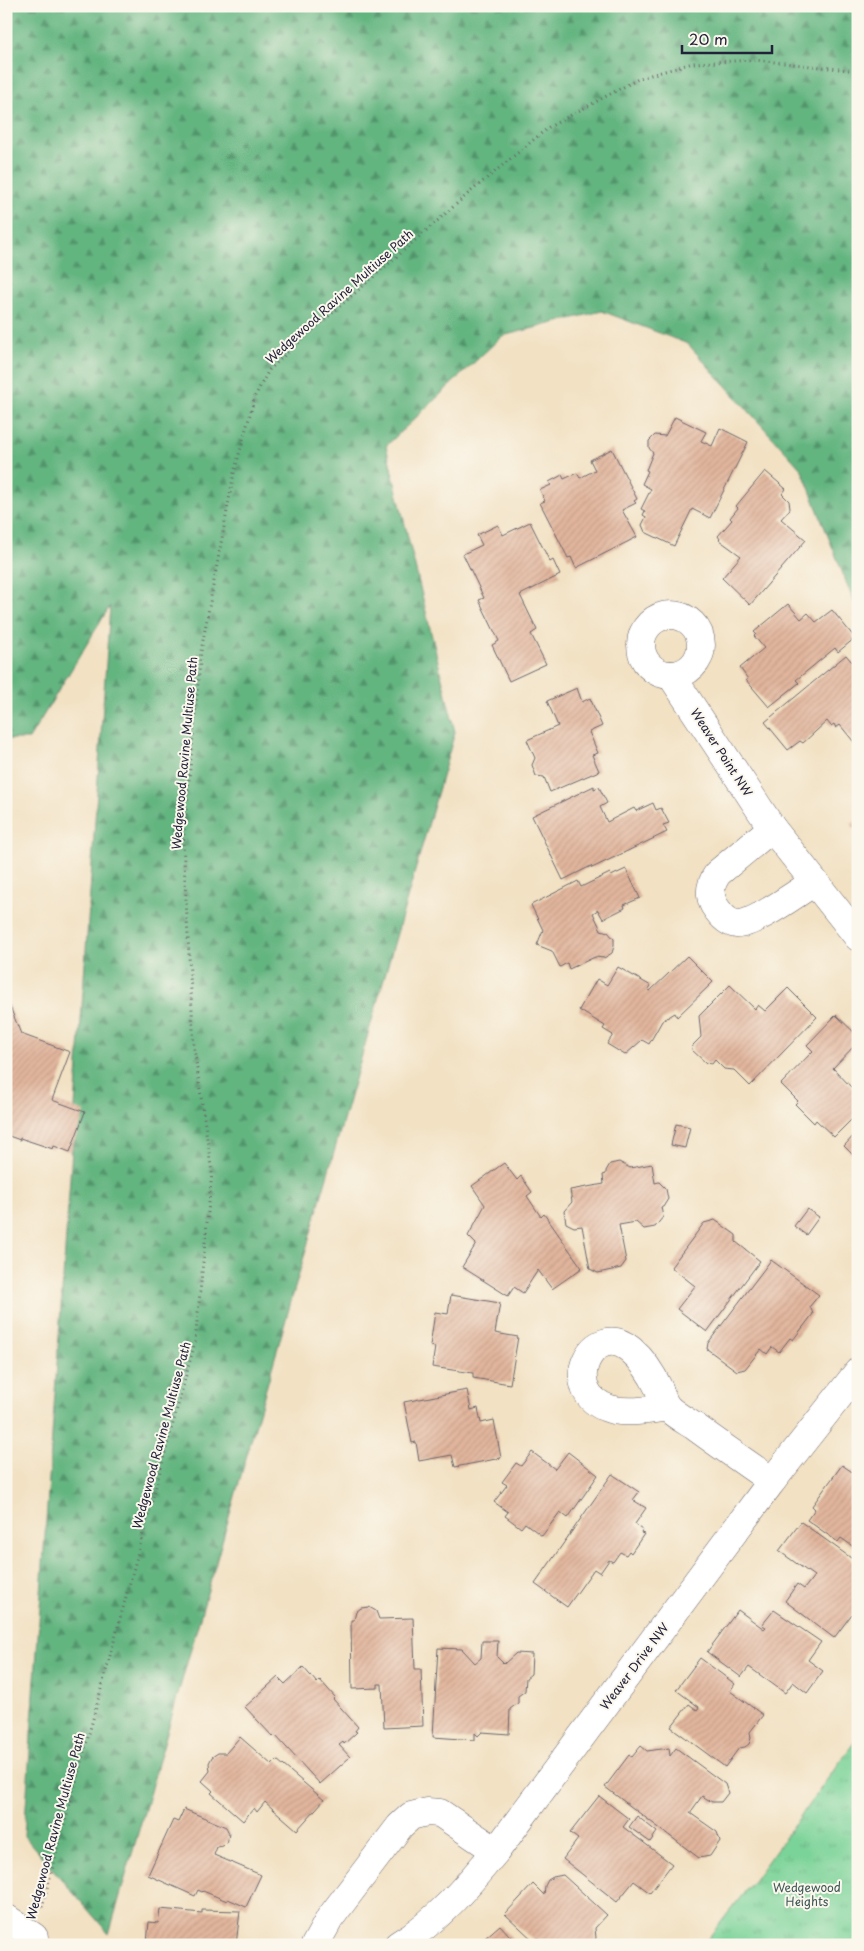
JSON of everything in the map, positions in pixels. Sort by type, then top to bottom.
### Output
[{"type":"street","name":"Weaver Point NW","points":[[671,675],[772,828],[858,937]]},
{"type":"street","points":[[772,828],[718,873],[713,880],[710,889],[711,897],[720,914],[736,924],[751,921],[814,882]]},
{"type":"street","name":"Weaver Drive NW","points":[[398,1945],[437,1917],[465,1889],[496,1851],[772,1482],[858,1372]]},
{"type":"street","points":[[667,1407],[772,1482]]},
{"type":"street","points":[[316,1945],[330,1918],[400,1826],[411,1816],[427,1812],[440,1813],[496,1851]]},
{"type":"street","points":[[6,1918],[33,1941]]},
{"type":"path","name":"Wedgewood Ravine Multiuse Path","points":[[33,1941],[195,1342],[212,1173],[194,1048],[183,843],[201,651],[234,473],[255,396],[269,370],[290,350],[469,193],[549,126],[640,78],[693,63],[756,60],[858,71]]},
{"type":"green space","points":[[6,6],[858,6],[858,612],[802,470],[688,344],[602,311],[502,336],[386,446],[455,732],[109,1934],[24,1836],[110,606],[29,739],[6,739]]},
{"type":"green space","name":"Wedgewood Heights","points":[[858,1737],[858,1945],[703,1945],[751,1884]]},
{"type":"building","points":[[675,417],[706,432],[701,441],[712,446],[720,428],[748,442],[710,518],[692,509],[674,546],[645,532],[642,525],[646,517],[643,515],[645,511],[641,509],[651,489],[642,484],[653,453],[649,448],[649,441],[655,435],[665,436]]},
{"type":"building","points":[[612,449],[637,499],[634,501],[636,503],[622,510],[637,537],[576,568],[571,557],[568,558],[540,503],[545,501],[540,490],[551,485],[549,482],[562,475],[564,479],[577,473],[580,478],[595,470],[590,460]]},
{"type":"building","points":[[765,471],[786,489],[782,494],[789,501],[790,509],[781,519],[806,540],[750,605],[722,578],[741,556],[719,540],[718,536],[732,520],[730,518],[738,508],[736,506]]},
{"type":"building","points":[[530,522],[550,562],[553,560],[560,575],[520,595],[537,630],[531,634],[546,664],[509,681],[492,645],[499,641],[479,600],[484,598],[463,554],[482,545],[477,535],[498,525],[503,535]]},
{"type":"building","points":[[788,604],[801,619],[808,613],[816,622],[832,610],[855,638],[838,652],[835,648],[796,680],[799,683],[769,707],[746,680],[748,679],[740,668],[764,648],[754,636],[756,634],[754,632]]},
{"type":"building","points":[[846,655],[858,669],[858,747],[840,725],[836,728],[834,724],[831,726],[827,721],[803,743],[800,741],[788,750],[765,722]]},
{"type":"building","points":[[577,688],[582,702],[590,698],[602,726],[589,732],[598,753],[592,755],[599,771],[550,792],[544,777],[536,776],[532,765],[535,758],[527,740],[558,726],[547,701]]},
{"type":"building","points":[[594,786],[594,789],[599,787],[607,803],[600,807],[607,822],[634,808],[636,811],[653,803],[656,810],[661,808],[669,823],[663,825],[667,832],[563,880],[532,816]]},
{"type":"building","points":[[858,819],[858,833],[851,824]]},
{"type":"building","points":[[626,869],[640,898],[624,905],[625,908],[603,919],[598,910],[593,913],[601,930],[608,932],[614,939],[612,953],[604,958],[595,957],[569,969],[567,963],[560,967],[552,951],[537,945],[543,930],[531,905],[578,881],[581,887],[610,873],[611,876]]},
{"type":"building","points":[[687,956],[713,982],[677,1017],[675,1013],[662,1021],[649,1044],[642,1040],[625,1055],[607,1044],[613,1035],[603,1029],[605,1026],[579,1010],[597,979],[607,985],[618,967],[651,986],[648,990],[650,991]]},
{"type":"building","points":[[730,985],[755,1009],[758,1005],[765,1011],[788,988],[817,1017],[750,1086],[734,1070],[724,1069],[715,1060],[712,1064],[706,1063],[692,1050],[693,1045],[701,1037],[699,1016]]},
{"type":"building","points":[[6,997],[21,1034],[70,1052],[52,1100],[85,1112],[70,1152],[54,1146],[53,1149],[6,1135]]},
{"type":"building","points":[[836,1015],[858,1036],[858,1042],[833,1068],[852,1088],[854,1086],[858,1090],[858,1113],[834,1137],[816,1120],[814,1123],[795,1104],[798,1101],[781,1084],[813,1051],[807,1045]]},
{"type":"building","points":[[676,1124],[690,1127],[685,1148],[671,1145]]},
{"type":"building","points":[[858,1131],[858,1173],[854,1165],[857,1159],[844,1146]]},
{"type":"building","points":[[619,1162],[630,1168],[652,1164],[655,1183],[659,1182],[666,1189],[668,1199],[663,1207],[661,1207],[663,1217],[655,1227],[644,1229],[636,1222],[619,1225],[626,1261],[621,1268],[598,1273],[590,1269],[582,1226],[574,1227],[566,1223],[564,1211],[572,1202],[570,1190],[604,1184],[603,1175],[606,1174],[610,1164]]},
{"type":"building","points":[[504,1163],[517,1180],[521,1176],[532,1192],[527,1196],[541,1217],[544,1214],[582,1268],[552,1289],[538,1270],[523,1293],[514,1287],[508,1296],[462,1267],[476,1244],[468,1236],[485,1205],[472,1186]]},
{"type":"building","points":[[807,1209],[819,1217],[806,1235],[794,1226]]},
{"type":"building","points":[[715,1220],[736,1235],[736,1242],[760,1261],[707,1332],[677,1309],[695,1286],[671,1267],[704,1223]]},
{"type":"building","points":[[771,1260],[819,1295],[810,1306],[813,1314],[793,1340],[790,1338],[779,1352],[772,1347],[767,1354],[761,1349],[745,1369],[737,1371],[707,1349],[708,1343]]},
{"type":"building","points":[[451,1295],[500,1303],[495,1333],[518,1337],[510,1384],[473,1378],[473,1373],[432,1367],[435,1347],[430,1346],[435,1312],[448,1314]]},
{"type":"building","points":[[467,1390],[471,1410],[478,1408],[481,1423],[494,1420],[501,1458],[455,1467],[452,1455],[419,1461],[416,1442],[412,1443],[404,1402]]},
{"type":"building","points":[[532,1452],[555,1469],[568,1452],[598,1475],[568,1518],[560,1512],[542,1536],[525,1523],[521,1528],[505,1516],[508,1512],[494,1502],[507,1485],[502,1482],[516,1463],[521,1466]]},
{"type":"building","points":[[842,1465],[858,1476],[858,1550],[841,1538],[838,1542],[807,1520],[815,1509],[812,1506]]},
{"type":"building","points":[[612,1474],[639,1492],[633,1500],[646,1508],[635,1524],[643,1530],[641,1533],[644,1534],[631,1553],[629,1551],[626,1555],[620,1552],[613,1562],[609,1560],[600,1573],[594,1569],[567,1607],[535,1584]]},
{"type":"building","points":[[801,1522],[858,1563],[858,1619],[852,1614],[834,1638],[785,1601],[797,1584],[804,1589],[814,1576],[779,1551]]},
{"type":"building","points":[[369,1607],[376,1611],[379,1619],[413,1618],[415,1669],[421,1669],[423,1726],[384,1728],[382,1684],[378,1684],[378,1688],[352,1689],[351,1620],[354,1620],[356,1612],[361,1608]]},
{"type":"building","points":[[738,1610],[764,1629],[766,1627],[762,1625],[774,1610],[821,1642],[808,1660],[823,1671],[807,1693],[793,1682],[785,1693],[749,1667],[741,1677],[707,1652]]},
{"type":"building","points":[[482,1641],[498,1641],[497,1657],[504,1664],[516,1653],[532,1654],[531,1674],[526,1678],[525,1691],[518,1696],[518,1703],[510,1709],[509,1734],[482,1732],[478,1736],[475,1733],[475,1740],[433,1737],[438,1648],[462,1649],[475,1663],[481,1658]]},
{"type":"building","points":[[700,1658],[735,1684],[730,1691],[763,1715],[750,1732],[749,1744],[739,1748],[725,1767],[671,1727],[689,1704],[697,1710],[699,1707],[676,1690]]},
{"type":"building","points":[[303,1667],[317,1683],[320,1680],[335,1697],[333,1699],[358,1727],[355,1731],[357,1732],[344,1744],[343,1742],[339,1745],[350,1757],[320,1784],[275,1735],[273,1737],[245,1707],[278,1677],[285,1684]]},
{"type":"building","points":[[240,1737],[272,1765],[277,1760],[324,1800],[297,1830],[265,1802],[257,1812],[254,1808],[243,1821],[211,1793],[213,1791],[202,1781],[210,1771],[209,1763],[212,1757],[218,1753],[226,1753]]},
{"type":"building","points":[[641,1746],[647,1751],[669,1748],[670,1756],[676,1748],[725,1784],[728,1793],[721,1802],[712,1802],[702,1796],[690,1813],[717,1832],[720,1841],[710,1856],[699,1858],[605,1787],[629,1755],[632,1757]]},
{"type":"building","points":[[599,1796],[629,1819],[623,1827],[672,1864],[650,1893],[634,1881],[617,1902],[563,1859],[578,1839],[570,1833]]},
{"type":"building","points":[[184,1809],[226,1827],[229,1833],[228,1840],[223,1846],[217,1847],[214,1855],[261,1875],[246,1907],[203,1891],[198,1890],[195,1896],[148,1875],[173,1820],[178,1822]]},
{"type":"building","points":[[637,1816],[657,1832],[650,1842],[629,1827]]},
{"type":"building","points":[[563,1875],[607,1915],[595,1928],[596,1938],[592,1945],[545,1945],[538,1938],[535,1942],[505,1914],[533,1884],[544,1895],[548,1880]]},
{"type":"building","points":[[160,1909],[202,1913],[202,1910],[240,1911],[236,1945],[155,1945],[147,1943],[149,1922],[158,1923]]},
{"type":"building","points":[[500,1925],[518,1945],[477,1945]]}]
